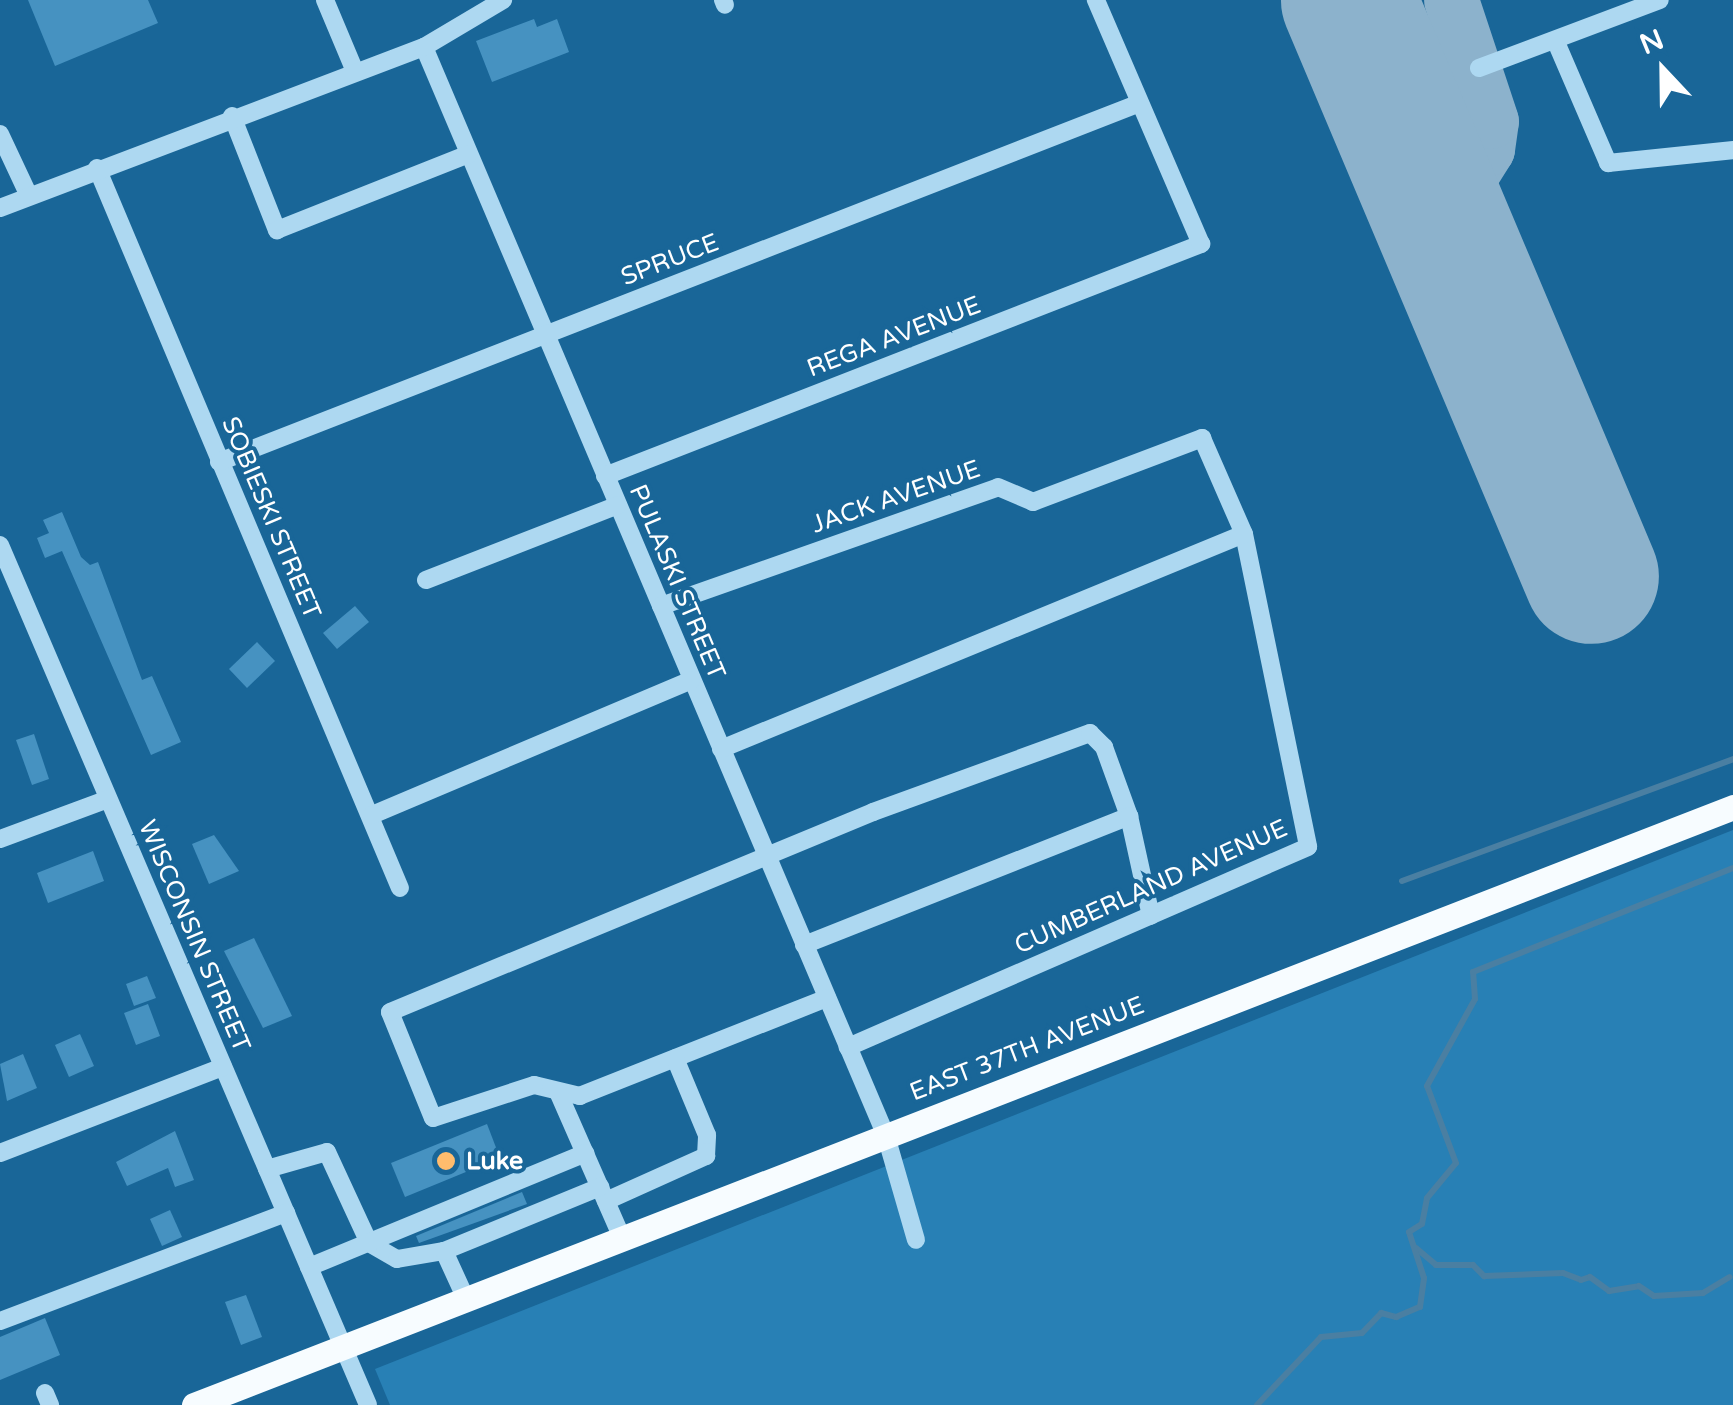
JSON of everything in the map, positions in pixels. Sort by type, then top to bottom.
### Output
[{"type":"main road","name":"EAST 37TH AVENUE","points":[[194,1405],[1733,807]]},
{"type":"street","points":[[325,0],[354,69]]},
{"type":"street","points":[[0,208],[354,69],[424,47],[503,0]]},
{"type":"street","points":[[1096,0],[1140,103]]},
{"type":"street","points":[[1478,68],[1660,0]]},
{"type":"street","points":[[1556,42],[1608,162],[1733,150]]},
{"type":"street","name":"PULASKI STREET","points":[[424,47],[886,1136],[916,1240]]},
{"type":"street","name":"REGA AVENUE","points":[[606,476],[1201,244],[1140,103]]},
{"type":"street","name":"SPRUCE","points":[[219,462],[1140,103]]},
{"type":"street","points":[[232,116],[277,230],[469,154]]},
{"type":"street","points":[[0,134],[29,196]]},
{"type":"street","name":"SOBIESKI STREET","points":[[97,168],[400,888]]},
{"type":"street","name":"CUMBERLAND AVENUE","points":[[848,1047],[1308,847],[1244,534],[1202,438]]},
{"type":"street","name":"JACK AVENUE","points":[[661,606],[998,487],[1033,502],[1202,438]]},
{"type":"street","points":[[426,580],[618,505]]},
{"type":"street","points":[[721,749],[1244,534]]},
{"type":"street","name":"WISCONSIN STREET","points":[[0,545],[368,1405]]},
{"type":"street","points":[[372,816],[692,680]]},
{"type":"street","points":[[827,998],[580,1096],[534,1085],[433,1118],[390,1012],[1054,741],[1090,732],[1104,746],[1129,816],[1151,916]]},
{"type":"street","points":[[0,839],[108,799]]},
{"type":"street","points":[[804,944],[1129,816]]},
{"type":"street","points":[[267,1170],[327,1152],[338,1162],[369,1244],[397,1259],[444,1251],[706,1156],[707,1135],[675,1058]]},
{"type":"street","points":[[0,1153],[223,1068]]},
{"type":"street","points":[[558,1092],[623,1240]]},
{"type":"street","points":[[309,1266],[585,1153]]},
{"type":"street","points":[[0,1321],[286,1213]]},
{"type":"street","points":[[444,1251],[466,1300]]},
{"type":"shaded area","points":[[1733,830],[1733,1405],[390,1405],[375,1369]]},
{"type":"building","points":[[28,0],[148,0],[158,23],[55,66]]},
{"type":"building","points":[[534,19],[537,27],[557,19],[569,52],[492,82],[476,41]]},
{"type":"building","points":[[62,512],[81,557],[90,565],[98,562],[142,680],[152,676],[181,742],[151,755],[62,551],[45,558],[37,538],[49,533],[43,520]]},
{"type":"building","points":[[355,606],[369,622],[337,649],[323,633]]},
{"type":"building","points":[[257,642],[275,661],[247,688],[229,669]]},
{"type":"building","points":[[34,734],[49,779],[32,785],[16,740]]},
{"type":"building","points":[[214,835],[239,871],[209,884],[192,844]]},
{"type":"building","points":[[93,851],[104,881],[48,903],[37,873]]},
{"type":"building","points":[[254,938],[292,1016],[263,1028],[224,951]]},
{"type":"building","points":[[147,976],[156,998],[134,1006],[126,984]]},
{"type":"building","points":[[148,1004],[160,1036],[136,1045],[124,1013]]},
{"type":"building","points":[[80,1034],[94,1066],[69,1077],[55,1045]]},
{"type":"building","points":[[23,1054],[37,1088],[7,1101],[0,1064]]},
{"type":"building","name":"Luke","points":[[487,1124],[500,1158],[405,1197],[391,1163]]},
{"type":"building","points":[[175,1131],[194,1180],[175,1187],[168,1168],[127,1186],[116,1162]]},
{"type":"building","points":[[522,1192],[527,1204],[419,1243],[416,1236]]},
{"type":"building","points":[[170,1210],[182,1237],[162,1246],[150,1219]]},
{"type":"building","points":[[246,1295],[262,1337],[241,1345],[225,1302]]},
{"type":"building","points":[[45,1318],[60,1355],[0,1380],[0,1337]]},
{"type":"waterway","points":[[1402,881],[1733,759]]},
{"type":"waterway","points":[[1257,1405],[1321,1337],[1362,1333],[1381,1313],[1396,1317],[1420,1307],[1424,1278],[1409,1232],[1422,1224],[1427,1198],[1456,1163],[1427,1086],[1475,999],[1473,972],[1733,868]]},
{"type":"waterway","points":[[1416,1248],[1436,1265],[1473,1265],[1484,1276],[1563,1273],[1581,1280],[1590,1277],[1609,1291],[1639,1286],[1654,1296],[1703,1293],[1730,1277]]},
{"type":"taxiway","points":[[1432,198],[1470,176],[1487,149],[1491,121],[1451,0]]},
{"type":"runway","points":[[1348,0],[1591,576]]},
{"type":"place","name":"Luke","points":[[446,1161]]}]
